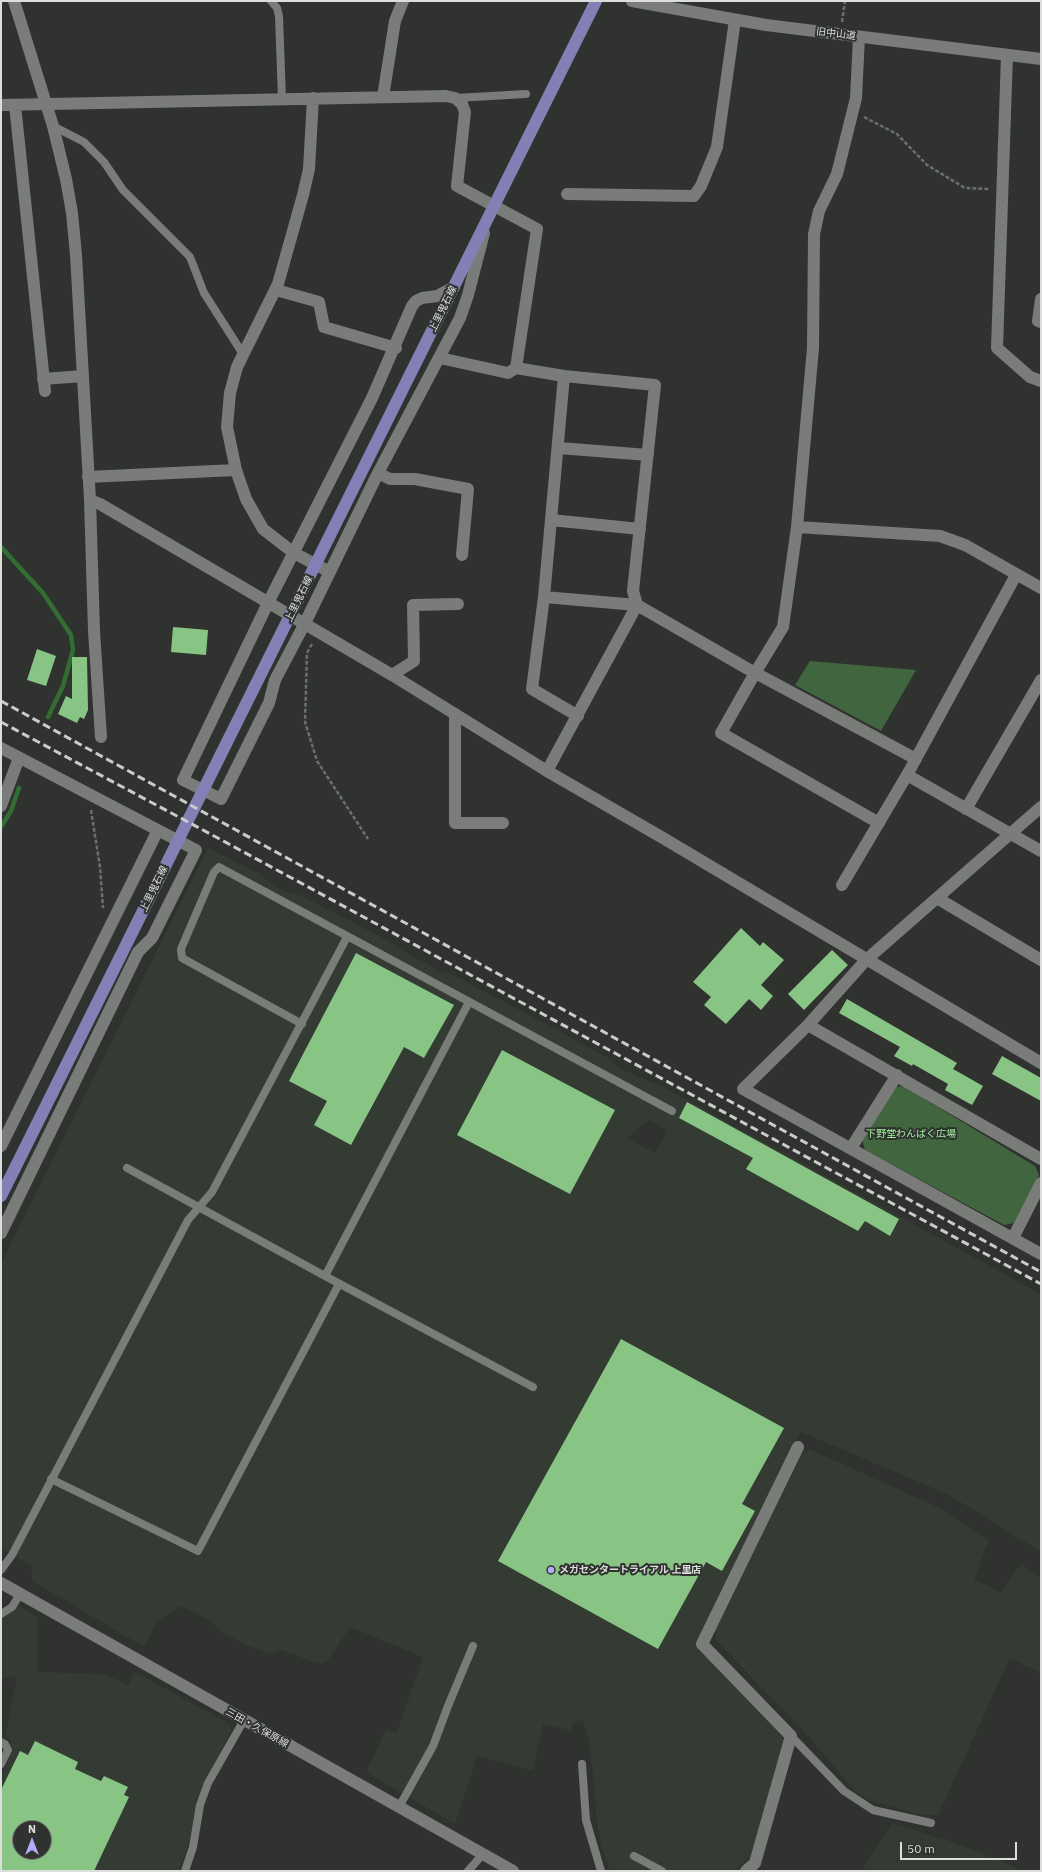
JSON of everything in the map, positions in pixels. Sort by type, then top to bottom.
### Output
[{"type":"main road","name":"上里鬼石線","points":[[1,1196],[596,1]]},
{"type":"street","points":[[14,1],[53,126],[66,179],[72,213],[76,255],[90,500],[94,631],[101,737]]},
{"type":"street","points":[[383,97],[395,21],[403,1]]},
{"type":"street","name":"旧中山道","points":[[632,1],[735,20],[1041,59]]},
{"type":"street","points":[[567,194],[694,196],[717,147],[735,20]]},
{"type":"street","points":[[859,37],[856,98],[837,174],[820,211],[814,234],[813,348],[797,527],[783,627],[721,733],[878,824]]},
{"type":"street","points":[[1007,55],[997,348],[1030,377],[1041,381]]},
{"type":"street","points":[[1,105],[313,98],[446,96],[455,98],[462,104],[465,112],[457,186],[537,229],[516,368]]},
{"type":"street","points":[[313,98],[309,169],[303,195],[276,290],[237,367],[230,393],[227,427],[236,470],[246,499],[263,530],[294,553],[330,572]]},
{"type":"street","points":[[15,105],[45,391]]},
{"type":"street","points":[[454,287],[438,296],[422,298],[416,301],[412,306],[396,348],[372,398],[268,603],[183,780],[221,799],[269,703],[275,680],[304,625],[378,474],[460,318],[468,295],[486,224]]},
{"type":"street","points":[[276,290],[319,302],[324,327],[396,348]]},
{"type":"street","points":[[1041,299],[1038,321],[1041,322]]},
{"type":"street","points":[[440,358],[508,373],[516,368],[564,376],[655,385],[633,591],[637,606],[578,716],[546,771]]},
{"type":"street","points":[[44,379],[83,376]]},
{"type":"street","points":[[564,376],[559,448],[544,597],[532,689],[578,716]]},
{"type":"street","points":[[559,448],[648,455]]},
{"type":"street","points":[[88,477],[236,470]]},
{"type":"street","points":[[378,474],[390,479],[415,479],[468,489],[462,555]]},
{"type":"street","points":[[90,500],[100,504],[304,625],[392,675],[546,771],[657,834],[1041,1063]]},
{"type":"street","points":[[551,520],[640,529]]},
{"type":"street","points":[[797,527],[940,536],[966,545],[1041,588]]},
{"type":"street","points":[[842,885],[916,759],[1016,575]]},
{"type":"street","points":[[544,597],[637,606],[755,673],[916,759]]},
{"type":"street","points":[[392,675],[414,661],[413,605],[458,604]]},
{"type":"street","points":[[966,809],[1041,680]]},
{"type":"street","points":[[455,714],[455,823],[503,823]]},
{"type":"street","points":[[1,748],[196,850],[152,938],[138,952],[1,1233]]},
{"type":"street","points":[[1,806],[19,758]]},
{"type":"street","points":[[907,775],[1041,851]]},
{"type":"street","points":[[1041,807],[866,960],[808,1025],[743,1089],[1041,1254]]},
{"type":"street","points":[[1,1146],[4,1130],[110,927],[158,830]]},
{"type":"street","points":[[937,898],[1041,960]]},
{"type":"street","points":[[808,1025],[1041,1159]]},
{"type":"street","points":[[851,1148],[897,1075]]},
{"type":"street","points":[[1013,1238],[1041,1183]]},
{"type":"street","points":[[746,1871],[755,1863],[791,1736],[702,1644],[798,1447]]},
{"type":"street","name":"三田・久保原線","points":[[1,1583],[513,1871]]},
{"type":"lane","points":[[271,1],[277,8],[279,16],[282,99]]},
{"type":"lane","points":[[455,98],[526,94]]},
{"type":"lane","points":[[53,126],[84,142],[104,162],[123,190],[190,257],[204,293],[243,354]]},
{"type":"lane","points":[[302,1024],[182,958],[181,949],[214,872],[218,867],[327,924],[347,937],[672,1111]]},
{"type":"lane","points":[[1,1570],[12,1555],[188,1220],[212,1192],[347,937]]},
{"type":"lane","points":[[325,1276],[468,1002]]},
{"type":"lane","points":[[127,1168],[198,1208],[533,1387]]},
{"type":"lane","points":[[51,1479],[198,1551],[339,1284]]},
{"type":"lane","points":[[1,1614],[12,1607],[20,1594]]},
{"type":"lane","points":[[399,1807],[433,1746],[473,1646]]},
{"type":"lane","points":[[185,1871],[193,1847],[202,1798],[208,1783],[244,1720]]},
{"type":"lane","points":[[791,1736],[844,1791],[873,1810],[932,1823]]},
{"type":"lane","points":[[1,1742],[5,1744],[8,1750],[1,1764]]},
{"type":"lane","points":[[582,1764],[586,1820],[600,1871]]},
{"type":"lane","points":[[468,1871],[483,1854]]},
{"type":"lane","points":[[634,1856],[662,1871]]},
{"type":"path","points":[[842,23],[845,1]]},
{"type":"path","points":[[853,111],[897,134],[928,165],[965,188],[1002,190]]},
{"type":"path","points":[[318,632],[307,653],[306,722],[317,761],[368,839]]},
{"type":"path","points":[[90,809],[100,867],[104,917],[110,927]]},
{"type":"shaded area","points":[[208,848],[260,874],[277,888],[302,896],[381,937],[442,973],[446,971],[550,1026],[612,1060],[617,1067],[665,1088],[1041,1294],[1041,1552],[949,1495],[801,1432],[696,1643],[786,1738],[751,1855],[735,1871],[610,1871],[601,1846],[596,1816],[589,1740],[583,1720],[572,1723],[573,1731],[543,1724],[533,1771],[477,1756],[455,1824],[366,1772],[386,1730],[397,1733],[423,1657],[350,1627],[329,1659],[323,1663],[317,1663],[278,1649],[271,1654],[243,1644],[223,1632],[207,1619],[181,1606],[158,1621],[144,1647],[32,1581],[31,1565],[1,1549],[1,1264]],"holes":[[[649,1120],[667,1130],[655,1153],[627,1138]]]},
{"type":"shaded area","points":[[809,1449],[942,1509],[989,1540],[974,1579],[1001,1592],[1021,1564],[1041,1579],[1041,1673],[1010,1658],[938,1815],[921,1815],[869,1800],[855,1791],[811,1739],[716,1640],[715,1631],[803,1452]]},
{"type":"shaded area","points":[[18,1605],[38,1617],[37,1672],[105,1674],[128,1685],[135,1672],[230,1724],[231,1732],[195,1802],[196,1810],[186,1853],[178,1871],[1,1871],[1,1775],[12,1752],[11,1741],[6,1733],[17,1676],[1,1679],[1,1615]]},
{"type":"shaded area","points":[[892,1823],[949,1841],[1007,1863],[1021,1871],[861,1871]]},
{"type":"green space","points":[[810,661],[916,670],[881,731],[795,685]]},
{"type":"green space","name":"下野堂わんぱく広場","points":[[903,1086],[1035,1166],[1039,1175],[1014,1223],[1004,1225],[865,1150],[862,1139],[895,1087]]},
{"type":"building","points":[[173,627],[208,630],[206,655],[171,652]]},
{"type":"building","points":[[37,649],[56,656],[46,686],[27,680]]},
{"type":"building","points":[[72,657],[87,657],[88,710],[84,719],[80,717],[77,723],[58,714],[66,696],[72,699]]},
{"type":"building","points":[[741,928],[760,946],[763,942],[784,960],[761,985],[773,996],[761,1010],[749,999],[726,1024],[704,1005],[711,997],[693,982]]},
{"type":"building","points":[[832,950],[848,965],[804,1010],[788,994]]},
{"type":"building","points":[[356,953],[454,1005],[424,1058],[404,1047],[351,1145],[314,1125],[327,1101],[289,1081]]},
{"type":"building","points":[[847,999],[957,1063],[953,1069],[983,1086],[972,1105],[945,1090],[948,1084],[913,1064],[912,1066],[894,1056],[900,1047],[839,1013]]},
{"type":"building","points":[[502,1050],[615,1110],[570,1194],[457,1135]]},
{"type":"building","points":[[1002,1056],[1041,1078],[1041,1101],[992,1074]]},
{"type":"building","points":[[687,1102],[899,1219],[890,1236],[865,1221],[858,1231],[746,1169],[753,1158],[679,1118]]},
{"type":"building","points":[[621,1339],[784,1428],[742,1504],[755,1511],[722,1571],[706,1562],[658,1649],[498,1561]]},
{"type":"building","points":[[35,1741],[78,1762],[75,1769],[101,1781],[104,1776],[128,1787],[124,1795],[129,1797],[94,1871],[1,1871],[1,1790],[20,1751],[28,1755]]},
{"type":"waterway","points":[[1,547],[43,593],[71,635],[73,650],[63,686],[48,717]]},
{"type":"waterway","points":[[1,827],[11,811],[19,788]]},
{"type":"railway","points":[[1,701],[1041,1272]]},
{"type":"railway","points":[[1,722],[1041,1284]]},
{"type":"place","name":"メガセンタートライアル 上里店","points":[[551,1570]]}]
